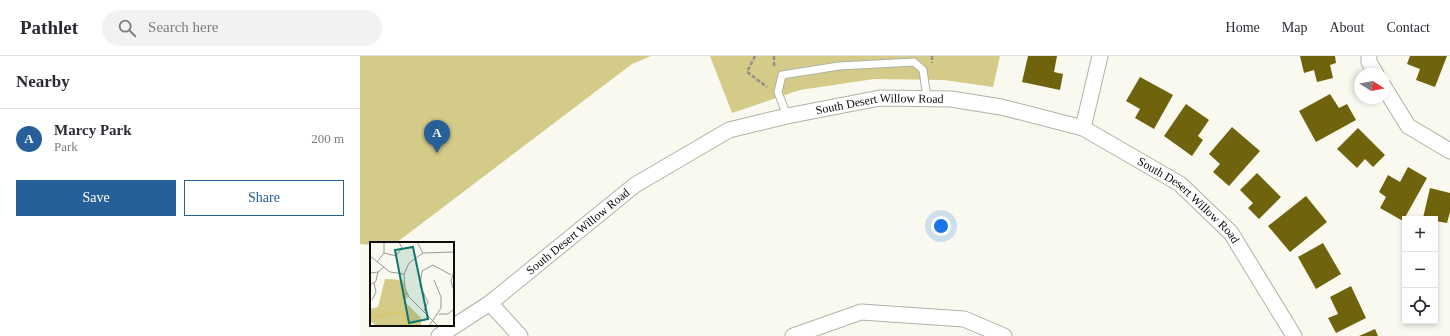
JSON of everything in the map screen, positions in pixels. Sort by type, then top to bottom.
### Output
[{"type":"street","points":[[1083,128],[1100,56]]},
{"type":"street","points":[[1369,56],[1369,62],[1372,68]]},
{"type":"street","points":[[1390,97],[1408,126],[1450,151]]},
{"type":"street","name":"South Desert Willow Road","points":[[439,336],[490,303],[635,185],[729,130],[786,116],[880,98],[927,98],[951,99],[1001,107],[1083,128],[1180,184],[1231,232],[1294,336]]},
{"type":"street","points":[[490,303],[520,336]]},
{"type":"street","points":[[793,336],[861,312],[964,318],[1004,336]]},
{"type":"lane","points":[[786,116],[778,92],[782,75],[839,66],[914,62],[924,70],[927,98]]},
{"type":"path","points":[[755,56],[747,72],[767,85],[768,92]]},
{"type":"shaded area","points":[[360,56],[651,56],[632,64],[397,242],[370,242],[370,245],[360,244]]},
{"type":"shaded area","points":[[710,56],[1000,56],[993,87],[944,80],[874,79],[800,90],[732,113]]},
{"type":"building","points":[[1028,56],[1057,56],[1054,72],[1063,74],[1060,90],[1022,82]]},
{"type":"building","points":[[1300,56],[1335,56],[1336,63],[1330,65],[1333,78],[1317,82],[1314,70],[1304,73]]},
{"type":"building","points":[[1410,56],[1447,56],[1435,87],[1416,80],[1420,69],[1407,64]]},
{"type":"building","points":[[1140,77],[1173,95],[1154,129],[1135,118],[1140,109],[1126,101]]},
{"type":"building","points":[[1330,94],[1339,108],[1347,104],[1356,120],[1316,142],[1299,111]]},
{"type":"building","points":[[1186,104],[1209,120],[1198,136],[1203,140],[1192,156],[1164,136]]},
{"type":"building","points":[[1232,127],[1260,151],[1229,186],[1213,172],[1220,164],[1209,154]]},
{"type":"building","points":[[1358,128],[1385,155],[1373,167],[1365,159],[1357,168],[1337,149]]},
{"type":"building","points":[[1408,167],[1427,178],[1406,216],[1402,216],[1402,220],[1380,208],[1386,197],[1379,192],[1388,175],[1400,182]]},
{"type":"building","points":[[1257,173],[1281,197],[1259,219],[1248,208],[1253,203],[1240,190]]},
{"type":"building","points":[[1430,188],[1450,193],[1450,212],[1447,223],[1438,222],[1438,216],[1423,216]]},
{"type":"building","points":[[1306,196],[1327,222],[1290,252],[1268,226]]},
{"type":"building","points":[[1323,243],[1341,274],[1316,289],[1298,257]]},
{"type":"building","points":[[1351,286],[1366,318],[1336,333],[1328,318],[1338,314],[1330,297]]},
{"type":"building","points":[[1375,329],[1378,336],[1359,336]]},
{"type":"place","name":"Marcy Park","points":[[437,153]]}]
